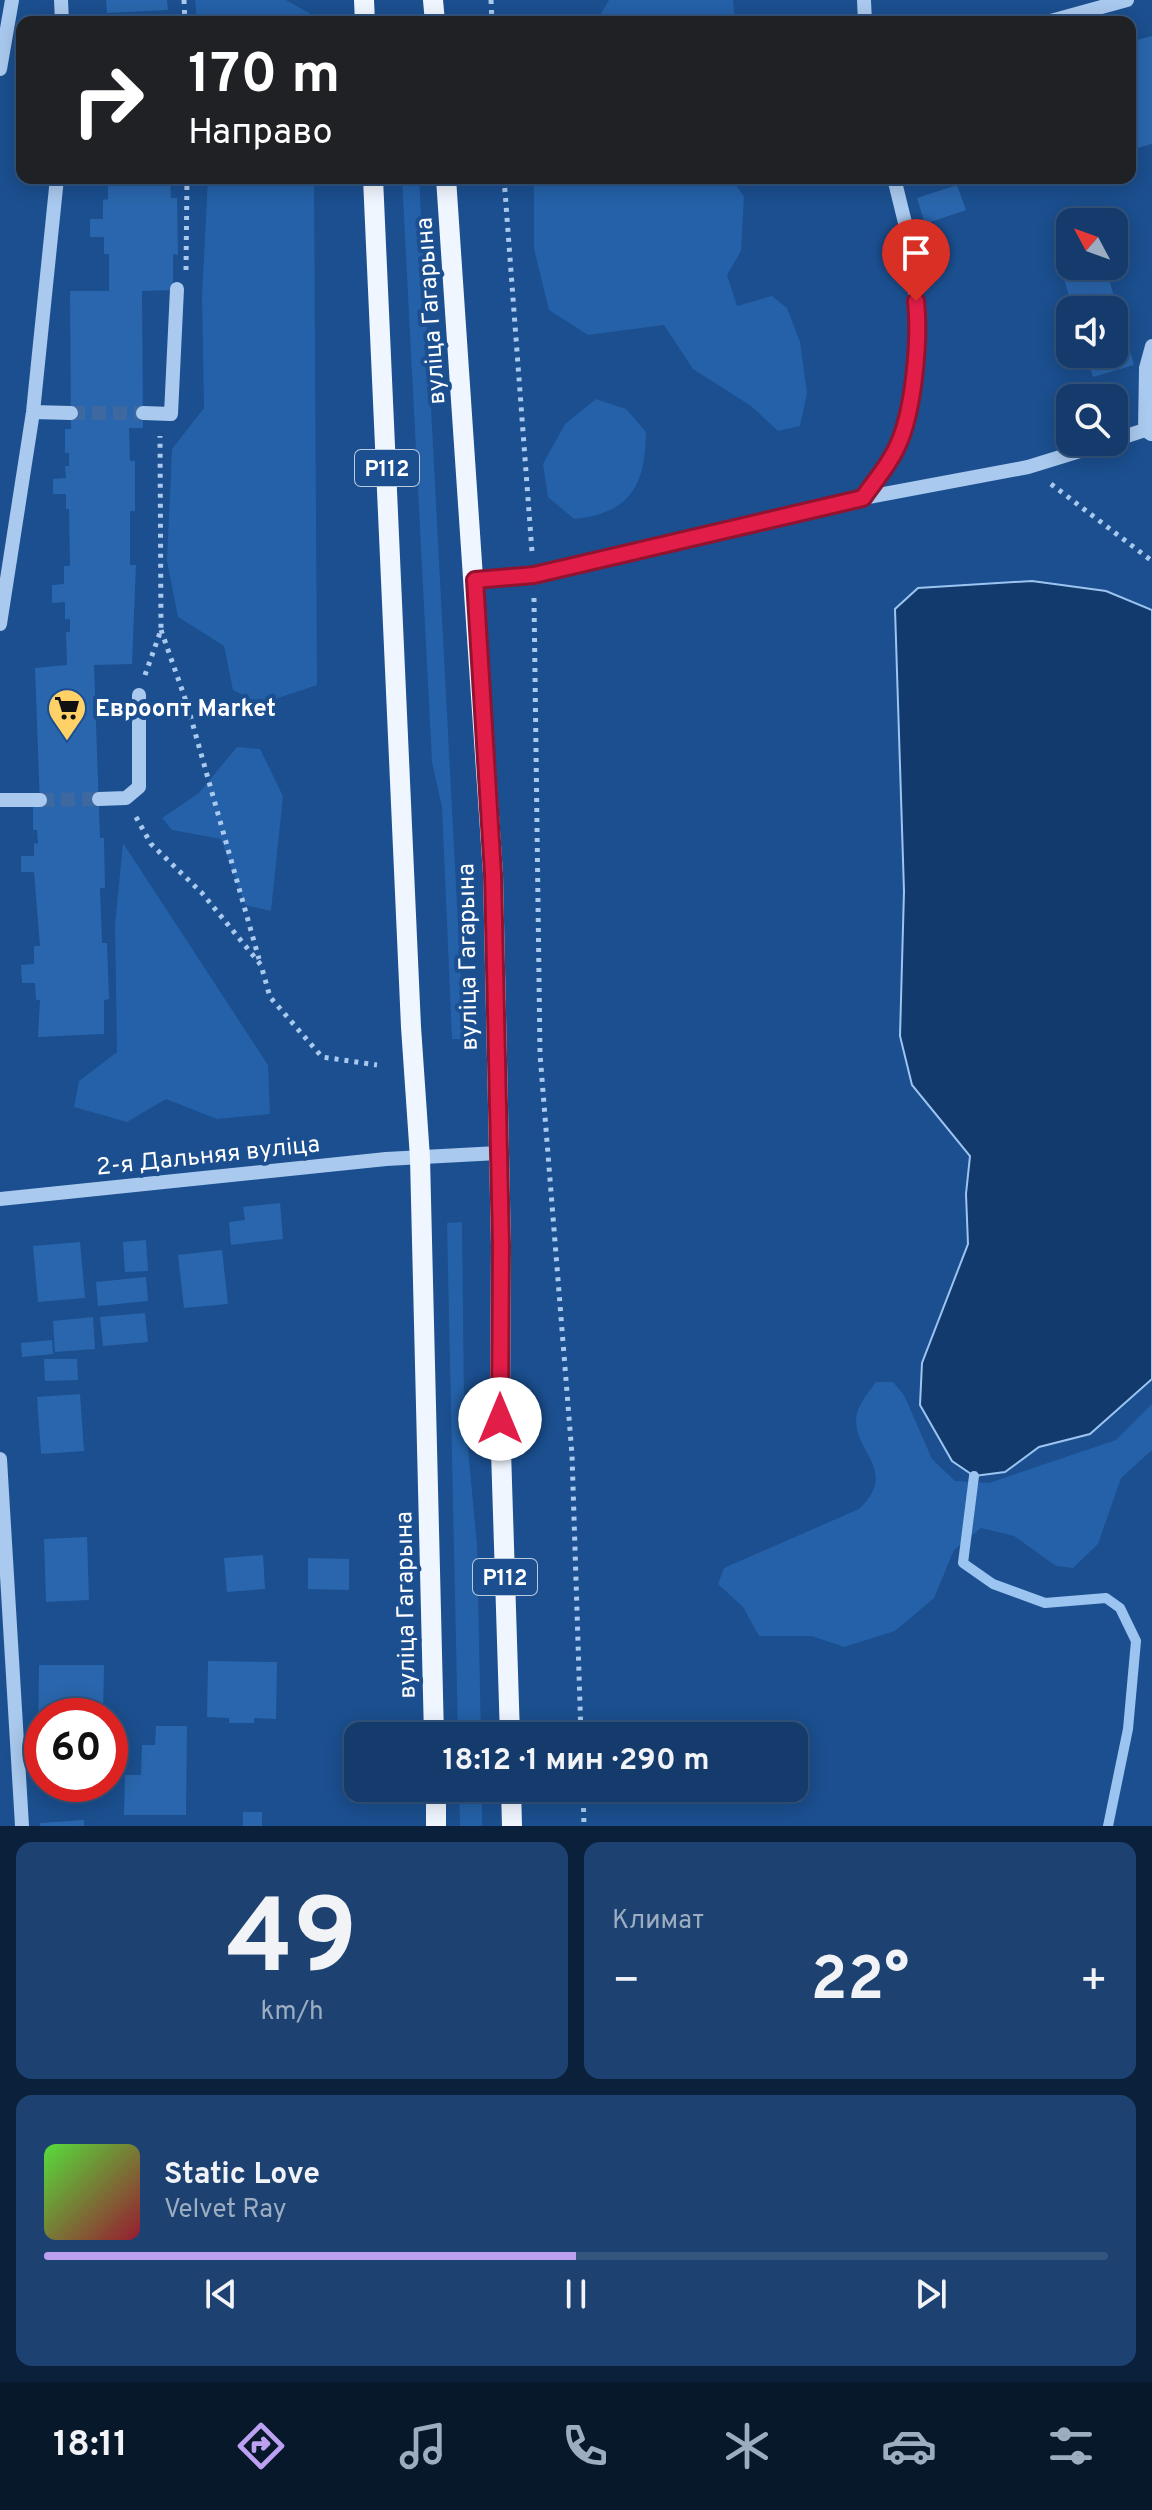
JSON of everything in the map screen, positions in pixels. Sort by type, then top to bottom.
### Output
[{"type":"main road","name":"вуліца Гагарына","points":[[373,184],[411,1027],[420,1158],[434,1722]]},
{"type":"main road","name":"вуліца Гагарына","points":[[446,184],[493,874],[500,1419],[510,1722]]},
{"type":"main road","points":[[436,1802],[436,1826]]},
{"type":"main road","points":[[511,1802],[512,1826]]},
{"type":"street","points":[[0,69],[12,0]]},
{"type":"street","points":[[1069,16],[1127,0]]},
{"type":"street","points":[[0,624],[33,412],[56,184]]},
{"type":"street","points":[[863,498],[898,447],[910,398],[919,330],[910,243],[895,184]]},
{"type":"street","points":[[143,413],[171,414],[177,289]]},
{"type":"street","points":[[1128,437],[1148,432],[1146,368],[1152,346]]},
{"type":"street","points":[[33,412],[71,413]]},
{"type":"street","points":[[475,580],[534,575],[863,498],[1028,467],[1063,456]]},
{"type":"street","points":[[99,799],[126,798],[139,787],[139,695]]},
{"type":"street","points":[[0,800],[40,800]]},
{"type":"street","name":"2-я Дальняя вуліца","points":[[0,1199],[498,1153]]},
{"type":"street","points":[[0,1459],[22,1826]]},
{"type":"path","points":[[177,289],[188,264],[187,184]]},
{"type":"path","points":[[504,184],[534,575],[540,1054],[572,1455],[581,1722]]},
{"type":"path","points":[[171,414],[159,439],[161,630],[187,704],[270,997],[322,1057],[377,1065]]},
{"type":"path","points":[[1028,467],[1152,561]]},
{"type":"path","points":[[139,695],[161,630]]},
{"type":"path","points":[[126,798],[151,844],[202,893],[261,965]]},
{"type":"path","points":[[583,1802],[584,1826]]},
{"type":"shaded area","points":[[195,0],[286,0],[309,16],[196,16]]},
{"type":"shaded area","points":[[609,0],[733,0],[734,16],[600,16]]},
{"type":"shaded area","points":[[208,184],[314,184],[317,685],[260,704],[233,690],[224,646],[178,617],[167,561],[172,449],[204,408],[202,297]]},
{"type":"shaded area","points":[[402,184],[419,184],[464,1039],[452,1039],[442,807],[432,762]]},
{"type":"shaded area","points":[[534,184],[735,184],[744,197],[741,251],[727,275],[737,306],[772,296],[787,308],[800,342],[807,393],[800,426],[778,431],[751,406],[693,369],[664,325],[588,335],[549,310],[534,249]]},
{"type":"shaded area","points":[[596,399],[626,409],[646,432],[642,468],[638,482],[622,503],[593,516],[574,519],[548,497],[543,464],[565,424]]},
{"type":"shaded area","points":[[1032,581],[1106,591],[1152,610],[1152,1379],[1090,1434],[1039,1447],[1005,1472],[974,1476],[952,1461],[920,1405],[922,1363],[968,1244],[966,1194],[970,1156],[912,1085],[900,1036],[904,891],[895,609],[918,588]]},
{"type":"shaded area","points":[[237,747],[260,749],[283,796],[271,911],[245,905],[221,839],[172,830],[162,818],[199,793]]},
{"type":"shaded area","points":[[123,843],[268,1065],[270,1114],[217,1119],[166,1099],[127,1122],[74,1107],[79,1081],[117,1052],[115,925]]},
{"type":"shaded area","points":[[462,1222],[464,1405],[477,1546],[481,1722],[458,1722],[447,1223]]},
{"type":"shaded area","points":[[876,1382],[893,1382],[904,1395],[932,1459],[955,1481],[989,1483],[1116,1440],[1152,1404],[1152,1450],[1121,1478],[1098,1544],[1073,1568],[1056,1566],[1014,1536],[981,1528],[954,1550],[934,1598],[895,1631],[844,1647],[812,1636],[759,1636],[743,1607],[718,1584],[724,1568],[859,1509],[871,1495],[876,1482],[875,1470],[856,1423],[858,1410]]},
{"type":"shaded area","points":[[459,1802],[482,1802],[482,1826],[460,1826]]},
{"type":"building","points":[[106,0],[167,0],[168,10],[107,13]]},
{"type":"building","points":[[1152,36],[1152,144],[1136,148],[1136,40]]},
{"type":"building","points":[[108,184],[170,184],[171,198],[177,198],[178,255],[173,254],[173,290],[142,291],[143,428],[129,428],[130,461],[135,461],[135,511],[130,511],[130,565],[136,565],[132,664],[94,665],[100,838],[104,838],[105,888],[100,888],[102,943],[107,943],[109,999],[104,1000],[104,1034],[38,1037],[40,1000],[36,1000],[35,983],[22,983],[21,965],[34,964],[34,946],[40,946],[34,872],[21,872],[21,856],[34,856],[34,843],[38,844],[37,830],[33,830],[33,806],[40,806],[35,668],[67,665],[66,632],[70,632],[70,619],[65,619],[65,602],[52,603],[52,585],[64,584],[64,566],[70,566],[69,509],[66,509],[66,494],[53,494],[53,479],[66,478],[65,466],[69,466],[69,453],[65,453],[65,429],[71,429],[70,291],[109,291],[109,254],[104,254],[104,237],[90,237],[90,219],[103,219],[103,200],[108,199]]},
{"type":"building","points":[[957,185],[966,210],[925,224],[917,198]]},
{"type":"building","points":[[1065,280],[1109,280],[1114,296],[1069,296]]},
{"type":"building","points":[[1128,345],[1134,365],[1128,367]]},
{"type":"building","points":[[1090,368],[1124,368],[1093,377]]},
{"type":"building","points":[[280,1203],[283,1239],[231,1245],[229,1222],[245,1220],[243,1207]]},
{"type":"building","points":[[146,1240],[148,1271],[125,1272],[123,1242]]},
{"type":"building","points":[[80,1242],[85,1298],[38,1302],[33,1246]]},
{"type":"building","points":[[222,1250],[228,1304],[184,1308],[178,1255]]},
{"type":"building","points":[[146,1277],[148,1301],[98,1306],[96,1282]]},
{"type":"building","points":[[145,1313],[148,1342],[103,1346],[100,1317]]},
{"type":"building","points":[[93,1317],[95,1349],[55,1352],[53,1321]]},
{"type":"building","points":[[52,1340],[53,1354],[22,1357],[21,1343]]},
{"type":"building","points":[[44,1359],[77,1359],[78,1380],[45,1381]]},
{"type":"building","points":[[80,1394],[84,1451],[41,1454],[37,1397]]},
{"type":"building","points":[[87,1537],[89,1600],[46,1602],[44,1539]]},
{"type":"building","points":[[263,1555],[265,1589],[227,1592],[224,1558]]},
{"type":"building","points":[[308,1558],[349,1559],[349,1590],[308,1589]]},
{"type":"building","points":[[208,1661],[277,1662],[276,1719],[254,1718],[254,1723],[229,1723],[229,1718],[207,1717]]},
{"type":"building","points":[[39,1665],[104,1665],[103,1698],[39,1698]]},
{"type":"building","points":[[156,1726],[187,1726],[186,1815],[124,1815],[124,1802],[128,1802],[128,1775],[141,1775],[142,1745],[155,1745]]},
{"type":"building","points":[[243,1812],[262,1812],[262,1826],[243,1826]]},
{"type":"building","points":[[84,1820],[84,1826],[40,1826],[40,1823]]},
{"type":"waterway","points":[[974,1476],[963,1563],[993,1584],[1045,1603],[1106,1598],[1120,1608],[1136,1641],[1128,1729],[1108,1826]]},
{"type":"tunnel","points":[[71,413],[143,413]]},
{"type":"tunnel","points":[[40,800],[99,799]]},
{"type":"place","name":"Евроопт Market","points":[[67,742]]},
{"type":"route","points":[[500,1419],[501,1245],[493,874],[475,580],[534,575],[863,498],[898,447],[910,398],[919,330],[916,301]]}]
